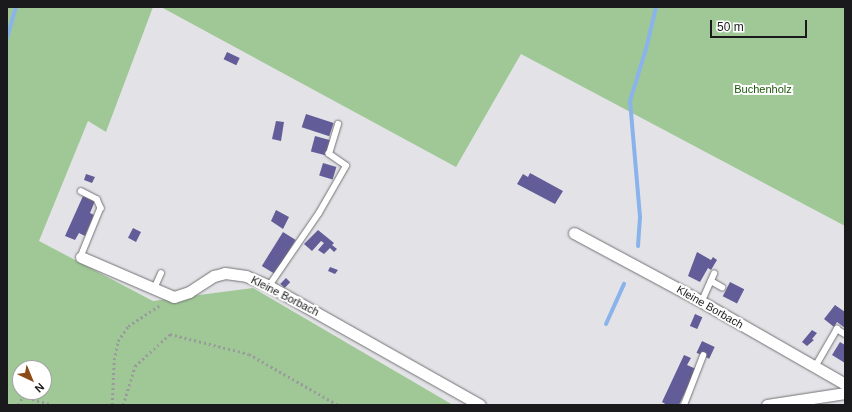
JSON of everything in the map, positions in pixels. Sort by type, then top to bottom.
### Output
[{"type":"street","name":"Kleine Borbach","points":[[574,233],[845,384]]},
{"type":"street","points":[[81,257],[174,297]]},
{"type":"street","name":"Kleine Borbach","points":[[174,297],[189,292],[214,276],[225,273],[246,276],[269,286],[480,405]]},
{"type":"street","points":[[768,405],[845,393]]},
{"type":"lane","points":[[269,286],[319,213],[346,166],[329,154],[338,124]]},
{"type":"lane","points":[[80,191],[97,199],[101,208],[81,257]]},
{"type":"lane","points":[[154,289],[161,273]]},
{"type":"lane","points":[[701,303],[714,274]]},
{"type":"lane","points":[[711,281],[722,287]]},
{"type":"lane","points":[[815,367],[837,329],[845,334]]},
{"type":"lane","points":[[684,405],[703,356]]},
{"type":"path","points":[[112,405],[114,360],[118,341],[128,326],[174,297]]},
{"type":"path","points":[[123,405],[136,366],[170,334],[249,354],[338,405]]},
{"type":"path","points":[[18,405],[23,396],[52,405]]},
{"type":"green space","points":[[7,7],[153,7],[106,132],[88,121],[39,241],[153,301],[253,288],[453,405],[7,405]]},
{"type":"green space","name":"Buchenholz","points":[[161,7],[845,7],[845,226],[521,54],[456,167]]},
{"type":"building","points":[[227,52],[240,58],[236,65],[224,59]]},
{"type":"building","points":[[306,114],[334,123],[329,136],[302,127]]},
{"type":"building","points":[[276,121],[284,122],[281,141],[272,139]]},
{"type":"building","points":[[315,136],[330,140],[326,156],[311,151]]},
{"type":"building","points":[[323,163],[336,167],[333,180],[319,175]]},
{"type":"building","points":[[530,173],[563,191],[555,204],[517,184],[523,174],[528,177]]},
{"type":"building","points":[[86,174],[95,177],[92,183],[84,180]]},
{"type":"building","points":[[83,196],[95,201],[90,213],[94,215],[85,236],[79,233],[75,240],[65,236]]},
{"type":"building","points":[[276,210],[289,217],[283,229],[271,221]]},
{"type":"building","points":[[133,228],[141,232],[136,242],[128,238]]},
{"type":"building","points":[[318,230],[334,243],[332,245],[337,249],[334,252],[330,248],[324,254],[318,250],[324,243],[321,241],[312,251],[304,244]]},
{"type":"building","points":[[283,232],[296,240],[275,274],[262,266]]},
{"type":"building","points":[[697,252],[711,260],[713,257],[717,260],[711,270],[708,268],[700,282],[688,276]]},
{"type":"building","points":[[330,267],[338,270],[335,274],[328,271]]},
{"type":"building","points":[[286,278],[290,282],[285,288],[280,284]]},
{"type":"building","points":[[730,282],[744,289],[737,304],[723,296]]},
{"type":"building","points":[[835,305],[845,312],[845,328],[837,322],[834,327],[824,319]]},
{"type":"building","points":[[695,314],[702,317],[697,329],[690,326]]},
{"type":"building","points":[[812,330],[817,333],[812,339],[814,340],[807,346],[802,342]]},
{"type":"building","points":[[702,341],[715,347],[709,359],[697,353]]},
{"type":"building","points":[[840,342],[845,345],[845,363],[832,355]]},
{"type":"building","points":[[684,355],[691,358],[687,365],[696,369],[679,405],[667,405],[662,402]]},
{"type":"waterway","points":[[7,38],[16,7]]},
{"type":"waterway","points":[[638,246],[640,217],[630,101],[646,49],[656,7]]},
{"type":"waterway","points":[[606,324],[624,284]]}]
